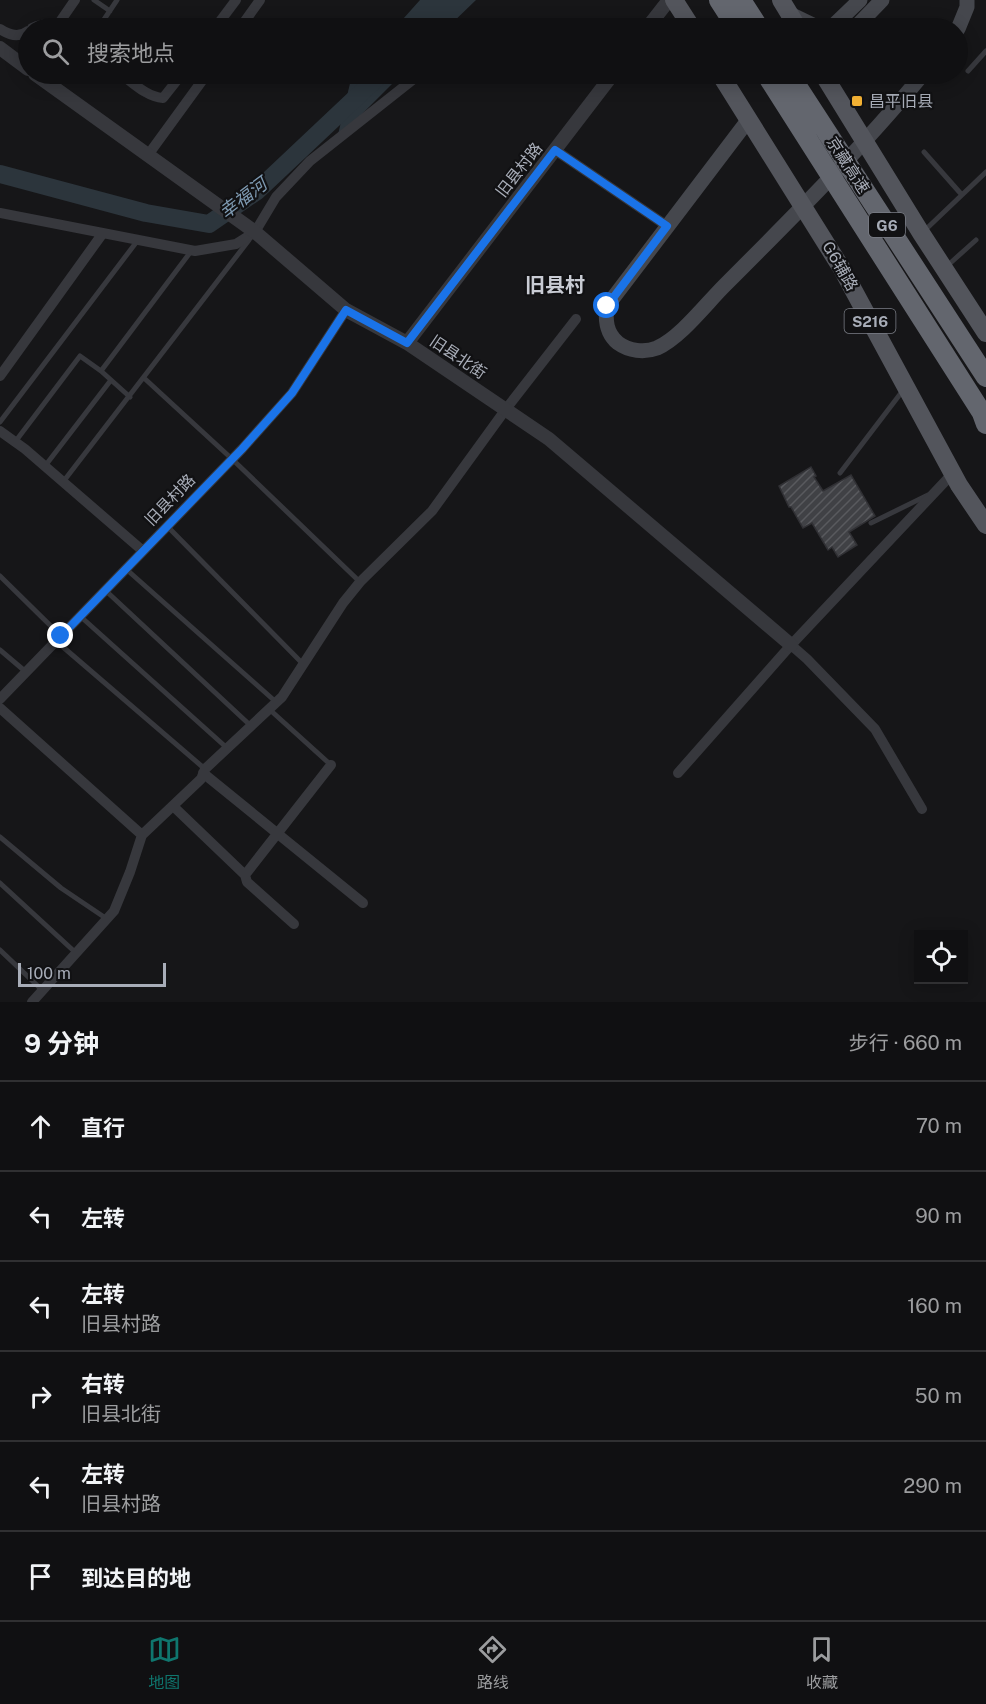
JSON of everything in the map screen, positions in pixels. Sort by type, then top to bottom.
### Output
[{"type":"highway","points":[[719,0],[731,18]]},
{"type":"highway","points":[[741,0],[753,18]]},
{"type":"highway","points":[[772,84],[984,419]]},
{"type":"highway","name":"京藏高速","points":[[796,84],[986,377]]},
{"type":"main road","points":[[674,0],[686,18]]},
{"type":"main road","points":[[841,18],[860,0]]},
{"type":"main road","points":[[865,18],[882,0]]},
{"type":"main road","points":[[963,18],[967,0]]},
{"type":"main road","name":"G6辅路","points":[[726,84],[842,269],[953,473],[986,525]]},
{"type":"main road","points":[[831,84],[921,233],[978,315],[986,333]]},
{"type":"main road","points":[[749,119],[607,306],[608,330],[618,342],[630,350],[645,351],[658,347],[670,339],[794,218],[879,127],[915,84]]},
{"type":"street","points":[[64,18],[75,0]]},
{"type":"street","points":[[222,18],[236,0]]},
{"type":"street","points":[[247,18],[260,0]]},
{"type":"street","points":[[656,18],[669,0]]},
{"type":"street","points":[[0,28],[8,34],[18,35]]},
{"type":"street","points":[[0,48],[18,62]]},
{"type":"street","name":"旧县北街","points":[[49,84],[255,232],[346,310],[407,343],[549,440],[791,645]]},
{"type":"street","points":[[136,84],[155,97],[163,98],[174,84]]},
{"type":"street","points":[[148,155],[200,84]]},
{"type":"street","points":[[0,213],[192,250],[236,244],[255,232],[276,197],[310,161],[407,84]]},
{"type":"street","name":"旧县村路","points":[[407,343],[605,84]]},
{"type":"street","points":[[555,150],[667,226]]},
{"type":"street","points":[[0,376],[103,233]]},
{"type":"street","name":"旧县村路","points":[[0,699],[232,459],[292,393],[346,310]]},
{"type":"street","points":[[32,1002],[114,911],[142,835],[201,778],[204,771],[227,748],[282,697],[343,603],[360,582],[432,511],[506,409],[576,319]]},
{"type":"street","points":[[0,431],[45,466],[143,551]]},
{"type":"street","points":[[678,773],[791,645],[953,473]]},
{"type":"street","points":[[791,645],[875,729],[922,809]]},
{"type":"street","points":[[0,708],[142,835]]},
{"type":"street","points":[[245,875],[331,765]]},
{"type":"street","points":[[204,771],[363,903]]},
{"type":"street","points":[[172,806],[245,875],[247,882],[294,924]]},
{"type":"lane","points":[[94,0],[110,11]]},
{"type":"lane","points":[[105,18],[117,0]]},
{"type":"lane","points":[[968,71],[986,51]]},
{"type":"lane","points":[[924,152],[962,195]]},
{"type":"lane","points":[[921,233],[986,172]]},
{"type":"lane","points":[[63,482],[255,232]]},
{"type":"lane","points":[[0,422],[138,240]]},
{"type":"lane","points":[[944,269],[976,240]]},
{"type":"lane","points":[[101,371],[192,250]]},
{"type":"lane","points":[[15,442],[80,356],[130,397]]},
{"type":"lane","points":[[144,378],[360,582]]},
{"type":"lane","points":[[45,466],[111,380]]},
{"type":"lane","points":[[840,473],[907,386]]},
{"type":"lane","points":[[871,524],[933,492]]},
{"type":"lane","points":[[167,526],[303,664]]},
{"type":"lane","points":[[126,569],[272,706],[331,765]]},
{"type":"lane","points":[[0,576],[58,638],[204,771]]},
{"type":"lane","points":[[105,590],[251,726]]},
{"type":"lane","points":[[80,616],[227,748]]},
{"type":"lane","points":[[0,650],[26,672]]},
{"type":"lane","points":[[0,837],[61,888],[106,919]]},
{"type":"lane","points":[[0,883],[76,953]]},
{"type":"lane","points":[[0,950],[42,990]]},
{"type":"shaded area","points":[[420,0],[476,0],[457,18],[404,18]]},
{"type":"shaded area","points":[[350,84],[392,84],[337,139]]},
{"type":"building","points":[[811,467],[823,491],[851,475],[875,516],[849,532],[857,545],[838,557],[832,547],[828,550],[812,523],[803,528],[779,486]]},
{"type":"waterway","name":"幸福河","points":[[0,174],[146,213],[209,224],[257,191],[370,84]]},
{"type":"place","name":"昌平旧县","points":[[857,101]]},
{"type":"district","name":"旧县村","points":[[555,285]]},
{"type":"route","points":[[61,636],[242,449],[292,393],[346,310],[407,343],[555,150],[667,226],[607,306]]}]
